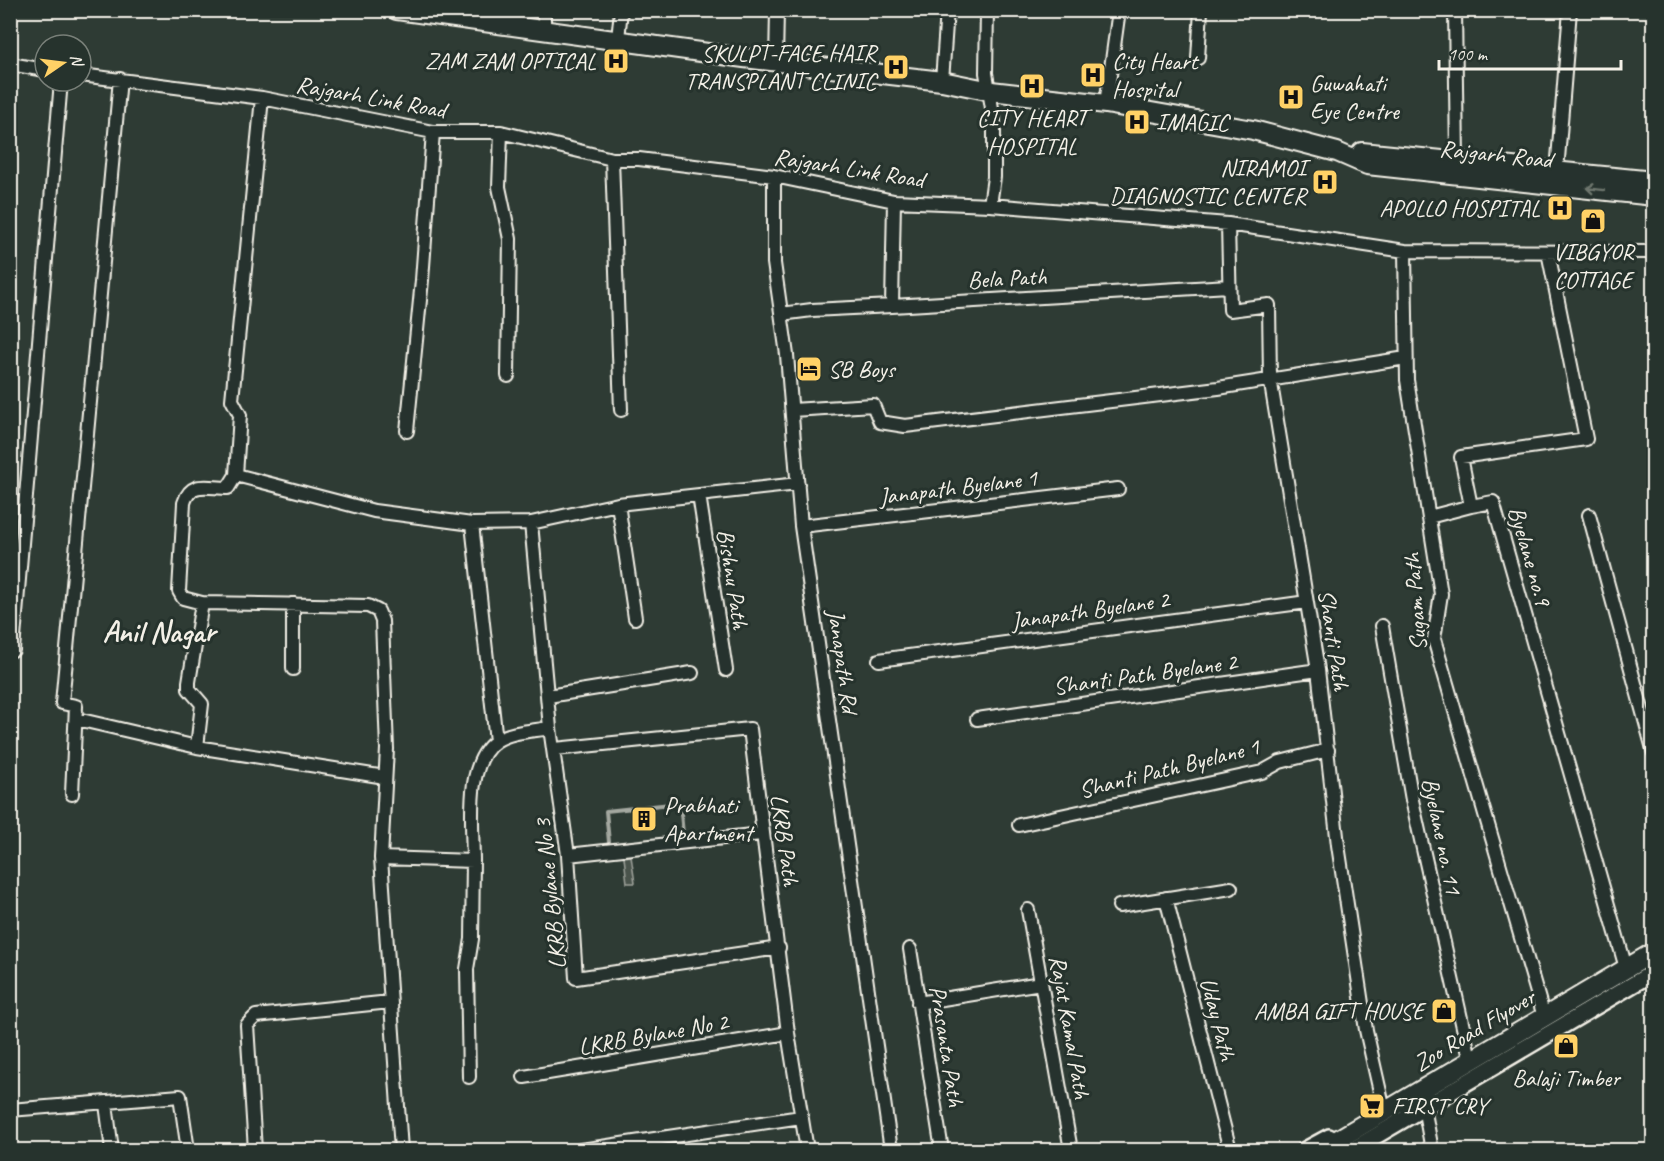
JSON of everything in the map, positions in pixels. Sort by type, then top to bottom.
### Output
[{"type":"main road","name":"Rajgarh Road","points":[[397,10],[544,19],[618,39],[776,62],[942,81],[991,91],[1106,104],[1252,130],[1337,152],[1366,165],[1653,196]]},
{"type":"main road","name":"Rajgarh Road","points":[[1337,152],[1457,160],[1653,181]]},
{"type":"main road","name":"Zoo Road Flyover","points":[[1320,1150],[1653,952]]},
{"type":"main road","name":"Zoo Road Flyover","points":[[1338,1150],[1653,962]]},
{"type":"street","points":[[618,39],[621,10]]},
{"type":"street","points":[[776,62],[777,10]]},
{"type":"street","points":[[942,81],[947,10]]},
{"type":"street","points":[[987,10],[986,73],[991,91],[994,151],[990,205]]},
{"type":"street","points":[[1106,104],[1119,10]]},
{"type":"street","points":[[1198,58],[1201,10]]},
{"type":"street","points":[[1455,10],[1457,160]]},
{"type":"street","points":[[1555,169],[1558,159],[1570,10]]},
{"type":"street","points":[[10,64],[33,68]]},
{"type":"street","name":"Rajgarh Link Road","points":[[93,76],[262,98],[433,132],[501,132],[612,159],[639,159],[774,176],[894,201],[990,205],[1228,224],[1405,250],[1653,252]]},
{"type":"street","points":[[72,794],[76,706],[62,703],[120,79]]},
{"type":"street","points":[[13,650],[60,93]]},
{"type":"street","points":[[262,98],[231,400],[240,415],[236,475],[228,488],[194,487],[188,492],[184,503],[179,591],[183,598],[202,603],[368,606],[378,611],[382,621],[387,749],[381,858],[401,1150]]},
{"type":"street","points":[[406,431],[422,280],[433,132]]},
{"type":"street","points":[[501,132],[499,187],[510,239],[508,376]]},
{"type":"street","points":[[612,159],[621,410]]},
{"type":"street","name":"Janapath Rd","points":[[774,176],[774,263],[792,410],[801,526],[891,1150]]},
{"type":"street","points":[[892,306],[894,201]]},
{"type":"street","name":"Shanti Path","points":[[1228,224],[1230,310],[1269,305],[1270,378],[1318,670],[1338,845],[1366,1030],[1383,1106]]},
{"type":"street","name":"Sugam Path","points":[[1405,250],[1406,358],[1441,594],[1434,639],[1542,1010]]},
{"type":"street","name":"Byelane no.9","points":[[1548,252],[1586,439],[1461,457],[1471,506],[1493,502],[1624,961]]},
{"type":"street","name":"Bela Path","points":[[781,314],[812,310],[1229,286]]},
{"type":"street","points":[[792,410],[873,405],[880,422],[905,426],[1218,388],[1406,358]]},
{"type":"street","points":[[236,475],[374,511],[472,524],[531,523],[618,504],[798,484]]},
{"type":"street","name":"Janapath Byelane 1","points":[[801,526],[1118,489]]},
{"type":"street","name":"Bishnu Path","points":[[699,495],[726,670]]},
{"type":"street","points":[[618,504],[635,618]]},
{"type":"street","points":[[1429,518],[1471,506]]},
{"type":"street","points":[[1589,515],[1653,753]]},
{"type":"street","name":"LKRB Bylane No 3","points":[[531,523],[550,728],[555,749],[568,855],[576,978],[779,948]]},
{"type":"street","points":[[472,524],[496,741]]},
{"type":"street","name":"Janapath Byelane 2","points":[[879,660],[1307,602]]},
{"type":"street","points":[[197,747],[202,704],[189,689],[189,682],[202,603]]},
{"type":"street","points":[[293,604],[294,669]]},
{"type":"street","name":"Byelane no. 11","points":[[1382,626],[1412,800],[1469,1054]]},
{"type":"street","name":"Shanti Path Byelane 2","points":[[977,719],[1318,670]]},
{"type":"street","points":[[548,696],[692,673]]},
{"type":"street","points":[[77,719],[197,747],[385,777]]},
{"type":"street","points":[[469,1077],[467,969],[472,939],[474,779],[478,764],[496,741],[508,736],[550,728]]},
{"type":"street","name":"LKRB Path","points":[[555,749],[750,729],[761,834],[779,948],[788,1033],[807,1150]]},
{"type":"street","name":"Shanti Path Byelane 1","points":[[1020,825],[1262,772],[1280,762],[1328,750]]},
{"type":"street","points":[[568,855],[761,834]]},
{"type":"street","points":[[381,858],[473,861]]},
{"type":"street","points":[[1119,906],[1231,888]]},
{"type":"street","name":"Uday Path","points":[[1166,898],[1230,1150]]},
{"type":"street","name":"Rajat Kamal Path","points":[[1028,910],[1071,1150]]},
{"type":"street","points":[[1305,1150],[1383,1106],[1653,943]]},
{"type":"street","name":"Prasanta Path","points":[[909,949],[942,1150]]},
{"type":"street","points":[[1352,1150],[1371,1145],[1424,1107],[1653,972]]},
{"type":"street","points":[[918,1004],[1041,983]]},
{"type":"street","points":[[255,1150],[247,1025],[251,1020],[256,1016],[390,1002]]},
{"type":"street","name":"LKRB Bylane No 2","points":[[524,1077],[788,1033]]},
{"type":"street","points":[[10,1110],[106,1104],[180,1096],[188,1150]]},
{"type":"street","points":[[106,1104],[112,1150]]},
{"type":"street","points":[[1424,1107],[1432,1150]]},
{"type":"street","points":[[581,1150],[801,1117]]},
{"type":"shaded area","points":[[631,856],[635,883],[627,883],[624,857]]},
{"type":"waterway","points":[[609,842],[606,811],[680,803],[683,834]]},
{"type":"place","name":"ZAM ZAM OPTICAL","points":[[616,61]]},
{"type":"place","name":"SKULPT-FACE HAIR TRANSPLANT CLINIC","points":[[896,67]]},
{"type":"place","name":"City Heart Hospital","points":[[1093,75]]},
{"type":"place","name":"CITY HEART HOSPITAL","points":[[1032,86]]},
{"type":"place","name":"Guwahati Eye Centre","points":[[1291,97]]},
{"type":"place","name":"IMAGIC","points":[[1137,122]]},
{"type":"place","name":"NIRAMOI DIAGNOSTIC CENTER","points":[[1325,182]]},
{"type":"place","name":"APOLLO HOSPITAL","points":[[1560,208]]},
{"type":"place","name":"VIBGYOR COTTAGE","points":[[1593,221]]},
{"type":"place","name":"SB Boys","points":[[809,369]]},
{"type":"place","name":"Prabhati Apartment","points":[[644,819]]},
{"type":"place","name":"AMBA GIFT HOUSE","points":[[1444,1011]]},
{"type":"place","name":"Balaji Timber","points":[[1566,1046]]},
{"type":"place","name":"FIRST CRY","points":[[1372,1106]]},
{"type":"district","name":"Anil Nagar","points":[[159,632]]}]
